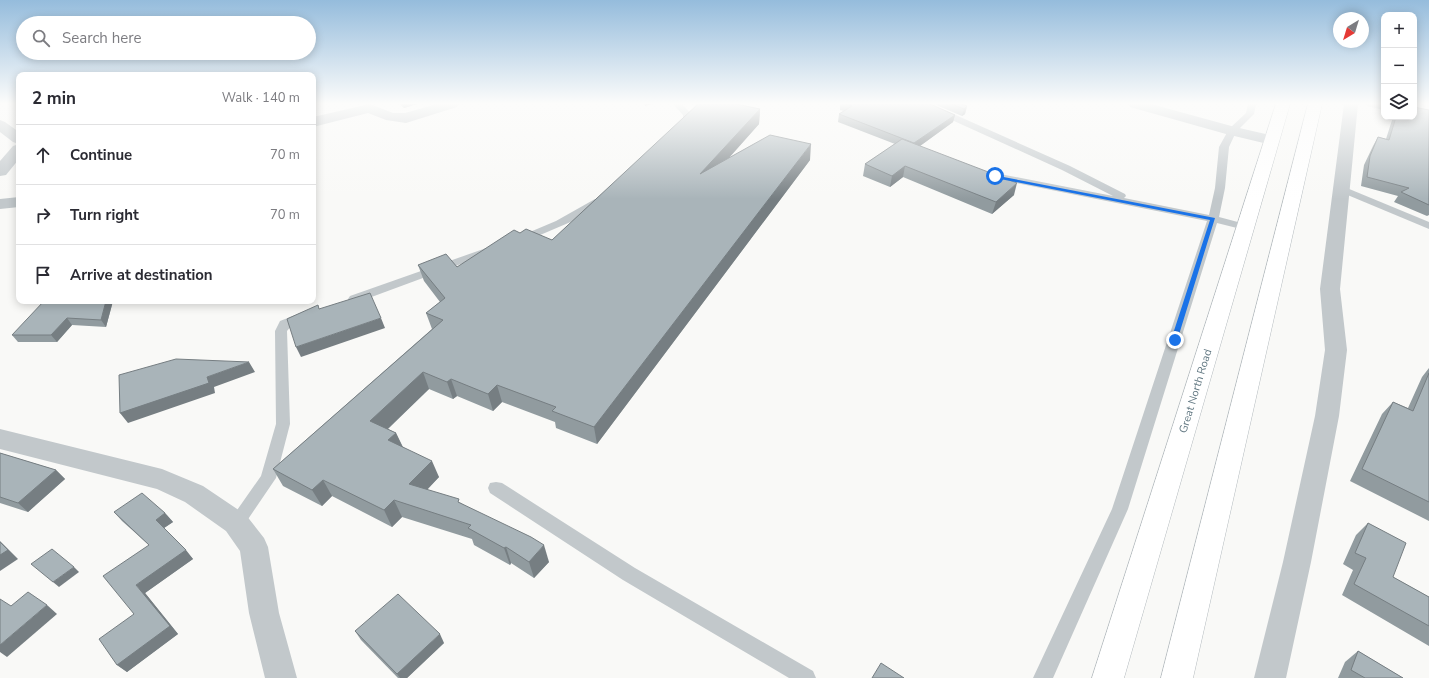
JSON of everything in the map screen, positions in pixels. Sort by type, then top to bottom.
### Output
[{"type":"main road","name":"Great North Road","points":[[1108,678],[1273,136]]},
{"type":"main road","points":[[1177,678],[1308,136]]},
{"type":"street","points":[[1253,136],[1272,140]]},
{"type":"street","points":[[1270,678],[1297,562],[1327,416],[1336,350],[1330,289],[1348,136]]},
{"type":"street","points":[[0,171],[16,152]]},
{"type":"street","points":[[0,204],[16,202]]},
{"type":"street","points":[[0,439],[162,480],[194,494],[236,523],[254,547],[264,613],[281,678]]},
{"type":"lane","points":[[994,136],[1066,168],[1135,203]]},
{"type":"lane","points":[[1043,678],[1120,509],[1213,219],[1220,188],[1224,148],[1230,136]]},
{"type":"lane","points":[[995,176],[1135,203],[1245,227]]},
{"type":"lane","points":[[1342,189],[1429,226]]},
{"type":"lane","points":[[344,303],[554,226],[582,212],[608,192]]},
{"type":"lane","points":[[236,523],[268,478],[283,424],[281,331],[285,324],[315,312]]},
{"type":"lane","points":[[496,488],[629,574],[806,678]]},
{"type":"building","points":[[664,136],[735,136],[700,174],[769,136],[811,144],[594,427],[552,411],[556,407],[497,385],[488,394],[451,379],[447,382],[423,372],[370,421],[396,433],[388,440],[432,461],[409,484],[459,499],[458,502],[531,537],[544,545],[529,562],[506,547],[504,548],[468,528],[471,525],[394,500],[384,510],[323,480],[312,490],[273,469],[443,320],[426,313],[445,298],[418,265],[446,254],[457,267],[514,230],[520,233],[526,229],[552,240]]},
{"type":"building","points":[[895,136],[925,136],[914,143]]},
{"type":"building","points":[[1390,136],[1429,136],[1429,205],[1401,192],[1409,188],[1367,177],[1370,156],[1378,137],[1389,140]]},
{"type":"building","points":[[902,139],[1017,183],[996,202],[905,166],[892,176],[865,164]]},
{"type":"building","points":[[370,293],[381,318],[296,347],[287,319],[318,305],[319,309]]},
{"type":"building","points":[[41,304],[105,304],[101,320],[67,318],[51,335],[12,335]]},
{"type":"building","points":[[176,359],[249,362],[207,377],[209,383],[120,413],[119,375]]},
{"type":"building","points":[[1429,373],[1429,502],[1362,469],[1393,402],[1413,411]]},
{"type":"building","points":[[0,453],[56,470],[18,503],[0,497]]},
{"type":"building","points":[[142,493],[165,513],[156,520],[186,550],[136,585],[170,626],[117,665],[99,639],[134,614],[103,576],[149,545],[114,512]]},
{"type":"building","points":[[1368,523],[1406,543],[1393,577],[1429,597],[1429,626],[1354,584],[1366,558],[1355,553]]},
{"type":"building","points":[[0,542],[8,550],[0,555]]},
{"type":"building","points":[[52,549],[74,567],[53,582],[31,564]]},
{"type":"building","points":[[28,592],[47,605],[0,645],[0,599],[11,606]]},
{"type":"building","points":[[398,594],[440,634],[397,674],[355,631]]},
{"type":"building","points":[[1358,651],[1403,678],[1365,678],[1351,670]]},
{"type":"building","points":[[881,663],[904,678],[872,678]]},
{"type":"route","points":[[995,176],[1213,219],[1175,340]]}]
